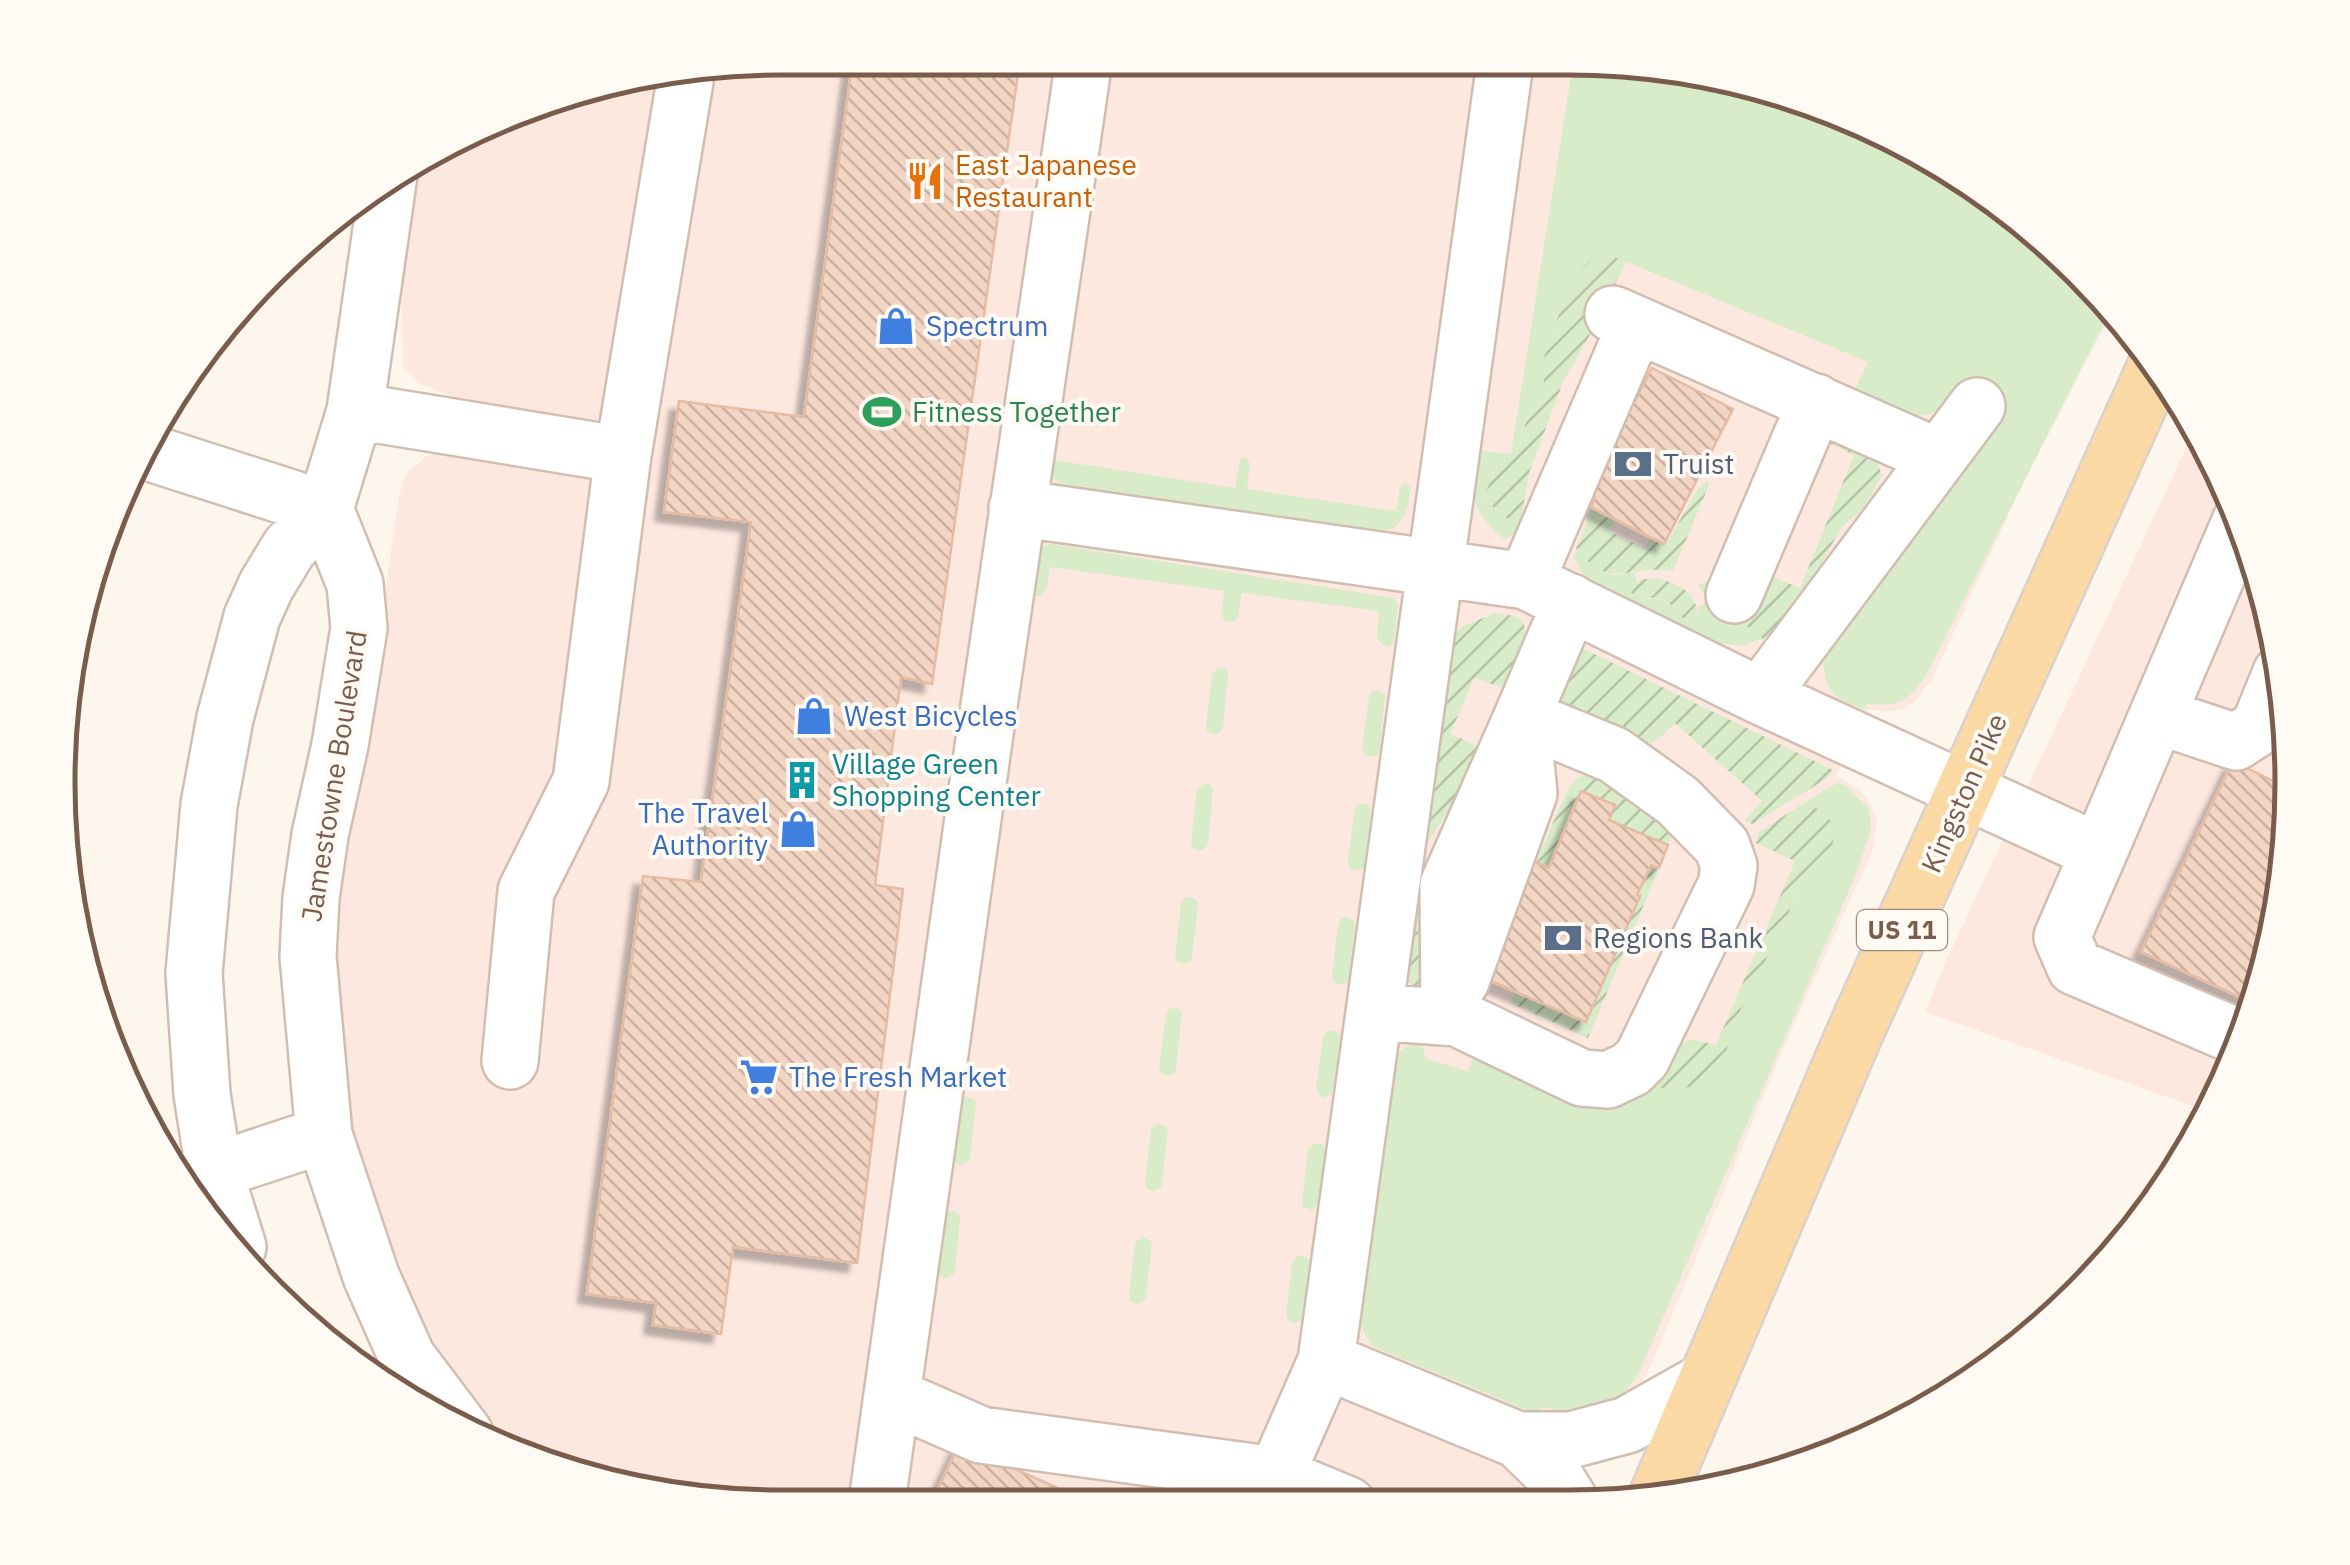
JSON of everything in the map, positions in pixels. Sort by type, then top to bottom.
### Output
[{"type":"main road","name":"Kingston Pike","points":[[1662,1484],[1845,1056],[2150,380]]},
{"type":"street","points":[[880,1490],[1082,75]]},
{"type":"street","points":[[892,1396],[980,1435],[1270,1490],[1326,1361],[1503,75]]},
{"type":"street","points":[[510,1061],[526,892],[581,780],[622,455],[685,82]]},
{"type":"street","points":[[214,1204],[199,1176],[202,1094],[194,973],[208,805],[225,718],[252,618],[289,548],[325,509],[355,411],[385,197]]},
{"type":"street","points":[[1448,1017],[1529,793],[1522,716],[1549,592],[1624,319],[1938,457]]},
{"type":"street","points":[[1734,595],[1816,402]]},
{"type":"street","points":[[1760,696],[1977,406]]},
{"type":"street","points":[[355,411],[622,455]]},
{"type":"street","points":[[157,454],[325,509]]},
{"type":"street","points":[[1017,508],[1435,566],[1549,592],[1760,696],[2099,852]]},
{"type":"street","name":"Jamestowne Boulevard","points":[[325,509],[355,584],[358,628],[312,898],[308,956],[316,1057],[324,1135],[371,1276],[390,1365],[411,1384]]},
{"type":"street","points":[[2228,1034],[2075,967],[2062,937],[2232,541]]},
{"type":"street","points":[[2158,716],[2236,742],[2259,727],[2270,700]]},
{"type":"street","points":[[1374,1012],[1457,1018],[1582,1078],[1608,1080],[1631,1069],[1642,1058],[1726,885],[1729,866],[1722,846],[1678,801],[1614,755],[1522,716]]},
{"type":"street","points":[[199,1176],[324,1135]]},
{"type":"street","points":[[1326,1361],[1518,1440],[1554,1475],[1563,1490]]},
{"type":"street","points":[[1518,1440],[1571,1440],[1627,1425],[1705,1381]]},
{"type":"shaded area","name":"Village Green Shopping Center","points":[[782,75],[1568,75],[1660,81],[1751,99],[1880,148],[1961,194],[1998,221],[2068,282],[2106,324],[2024,481],[1933,677],[1905,708],[1886,712],[1869,709],[1836,776],[1861,791],[1869,802],[1877,819],[1874,847],[1788,1038],[1648,1372],[1637,1390],[1616,1407],[1546,1415],[1517,1482],[1532,1490],[782,1490],[690,1484],[599,1466],[483,1423],[450,1380],[407,1296],[367,1184],[345,1106],[337,1017],[338,919],[399,496],[406,474],[426,456],[447,452],[455,398],[419,383],[403,366],[401,266],[415,178],[470,148],[555,113],[599,99],[690,81]]},
{"type":"shaded area","points":[[2188,444],[2221,512],[2251,599],[2269,690],[2275,782],[2269,875],[2251,966],[2221,1053],[2196,1107],[1925,1012]]},
{"type":"green space","points":[[1571,75],[1660,81],[1751,99],[1880,148],[1961,194],[1998,221],[2068,282],[2105,323],[1926,675],[1902,701],[1867,703],[1864,710],[1831,690],[1822,653],[1944,405],[1930,414],[1912,415],[1869,400],[1855,389],[1868,362],[1610,255],[1575,277],[1544,357],[1544,386],[1516,452],[1494,472],[1485,494],[1499,513],[1520,525],[1516,534],[1504,539],[1478,510],[1471,476],[1477,450],[1511,454]]},
{"type":"green space","points":[[1610,255],[1626,262],[1563,382],[1529,473],[1520,525],[1500,513],[1485,494],[1494,472],[1516,452],[1544,386],[1544,357],[1575,277],[1590,261]]},
{"type":"green space","points":[[1055,430],[1054,460],[1235,488],[1240,459],[1244,457],[1250,464],[1247,489],[1396,511],[1400,487],[1405,483],[1411,487],[1409,499],[1404,515],[1393,529],[1376,530],[1069,485],[1059,483],[1047,471]]},
{"type":"green space","points":[[1825,435],[1874,454],[1882,475],[1864,507],[1841,528],[1804,595],[1775,631],[1763,639],[1744,625],[1714,614],[1704,604],[1707,599],[1698,586],[1706,581],[1772,577],[1800,588],[1854,455],[1826,442]]},
{"type":"green space","points":[[1707,480],[1709,485],[1673,571],[1610,573],[1588,561],[1576,548],[1592,510],[1614,521],[1610,532],[1645,548],[1652,536],[1668,541],[1697,490]]},
{"type":"green space","points":[[1051,544],[1395,598],[1398,603],[1394,642],[1383,646],[1377,638],[1379,611],[1242,593],[1238,617],[1226,622],[1221,615],[1224,591],[1050,567],[1047,587],[1041,596],[1033,596],[1030,593],[1040,546]]},
{"type":"green space","points":[[1576,548],[1586,559],[1614,575],[1634,572],[1637,581],[1632,584],[1643,599],[1664,601],[1687,621],[1699,614],[1698,607],[1704,604],[1763,639],[1743,645],[1720,644],[1585,576],[1574,558]]},
{"type":"green space","points":[[1657,578],[1691,596],[1697,620],[1686,619],[1661,599],[1635,598],[1629,589],[1637,581]]},
{"type":"green space","points":[[1495,613],[1520,619],[1524,640],[1509,682],[1501,687],[1474,678],[1450,734],[1487,750],[1427,844],[1421,917],[1437,989],[1416,989],[1403,978],[1452,637],[1463,626]]},
{"type":"green space","points":[[1582,648],[1833,770],[1829,777],[1753,824],[1744,821],[1762,801],[1675,723],[1654,743],[1647,743],[1565,709],[1561,675],[1568,661]]},
{"type":"green space","points":[[1219,668],[1228,673],[1223,728],[1217,735],[1207,732],[1206,727],[1212,674]]},
{"type":"green space","points":[[1379,690],[1385,695],[1380,750],[1370,757],[1362,748],[1369,697],[1372,691]]},
{"type":"green space","points":[[1589,775],[1604,780],[1674,829],[1668,845],[1609,820],[1582,791],[1549,868],[1536,862],[1568,788],[1578,777]]},
{"type":"green space","points":[[1204,783],[1213,788],[1208,844],[1198,851],[1191,842],[1197,790]]},
{"type":"green space","points":[[1837,783],[1848,787],[1869,809],[1871,830],[1856,874],[1638,1375],[1619,1399],[1572,1414],[1543,1407],[1539,1415],[1372,1346],[1357,1311],[1390,1067],[1397,1052],[1415,1042],[1423,1047],[1426,1059],[1468,1071],[1476,1056],[1645,1088],[1722,1067],[1734,1023],[1787,918],[1800,879],[1814,864],[1827,813],[1804,803]]},
{"type":"green space","points":[[1804,803],[1827,813],[1835,831],[1832,847],[1800,879],[1787,918],[1734,1023],[1722,1067],[1699,1087],[1645,1088],[1666,1070],[1682,1044],[1691,1039],[1716,1045],[1795,861],[1756,843],[1759,832]]},
{"type":"green space","points":[[1361,804],[1371,809],[1364,868],[1355,871],[1348,862],[1354,811]]},
{"type":"green space","points":[[1651,865],[1659,868],[1588,1038],[1510,1003],[1515,992],[1587,1022]]},
{"type":"green space","points":[[1184,898],[1198,902],[1192,957],[1183,964],[1176,961],[1175,955],[1181,904]]},
{"type":"green space","points":[[1341,918],[1355,922],[1349,977],[1348,982],[1340,985],[1333,982],[1332,976],[1338,924]]},
{"type":"green space","points":[[1172,1008],[1182,1013],[1175,1073],[1167,1076],[1159,1067],[1166,1015]]},
{"type":"green space","points":[[1326,1031],[1340,1035],[1334,1090],[1324,1098],[1316,1088],[1323,1037]]},
{"type":"green space","points":[[966,1097],[976,1102],[969,1162],[960,1165],[953,1156],[959,1104]]},
{"type":"green space","points":[[1158,1124],[1168,1128],[1162,1184],[1153,1191],[1146,1188],[1145,1182],[1151,1130]]},
{"type":"green space","points":[[1315,1143],[1325,1148],[1319,1203],[1313,1210],[1303,1207],[1302,1202],[1308,1149]]},
{"type":"green space","points":[[953,1211],[960,1216],[955,1271],[945,1278],[938,1275],[937,1269],[944,1218]]},
{"type":"green space","points":[[1142,1236],[1152,1242],[1146,1297],[1137,1304],[1130,1301],[1129,1295],[1135,1243]]},
{"type":"green space","points":[[1299,1255],[1309,1261],[1304,1316],[1294,1323],[1286,1314],[1292,1263]]},
{"type":"building","name":"Village Green Shopping Center","points":[[851,75],[1018,75],[932,684],[901,677],[875,885],[903,889],[857,1263],[733,1247],[721,1334],[653,1325],[656,1303],[587,1294],[643,876],[701,882],[751,522],[664,512],[679,401],[804,417]]},
{"type":"building","name":"Truist","points":[[1652,368],[1733,409],[1664,544],[1591,507],[1595,497],[1555,477],[1609,451]]},
{"type":"building","points":[[2233,761],[2275,782],[2269,875],[2241,998],[2141,952]]},
{"type":"building","name":"Regions Bank","points":[[1581,791],[1615,805],[1609,820],[1668,845],[1659,868],[1651,865],[1637,895],[1640,896],[1586,1022],[1486,979],[1523,893],[1513,889],[1519,855],[1549,868]]},
{"type":"building","points":[[959,1444],[1062,1490],[938,1490]]},
{"type":"place","name":"East Japanese Restaurant","points":[[925,181]]},
{"type":"place","name":"Spectrum","points":[[896,326]]},
{"type":"place","name":"Fitness Together","points":[[882,412]]},
{"type":"place","name":"Truist","points":[[1633,464]]},
{"type":"place","name":"West Bicycles","points":[[814,716]]},
{"type":"place","name":"Village Green Shopping Center","points":[[802,780]]},
{"type":"place","name":"The Travel Authority","points":[[798,829]]},
{"type":"place","name":"Regions Bank","points":[[1563,938]]},
{"type":"place","name":"The Fresh Market","points":[[759,1077]]}]
